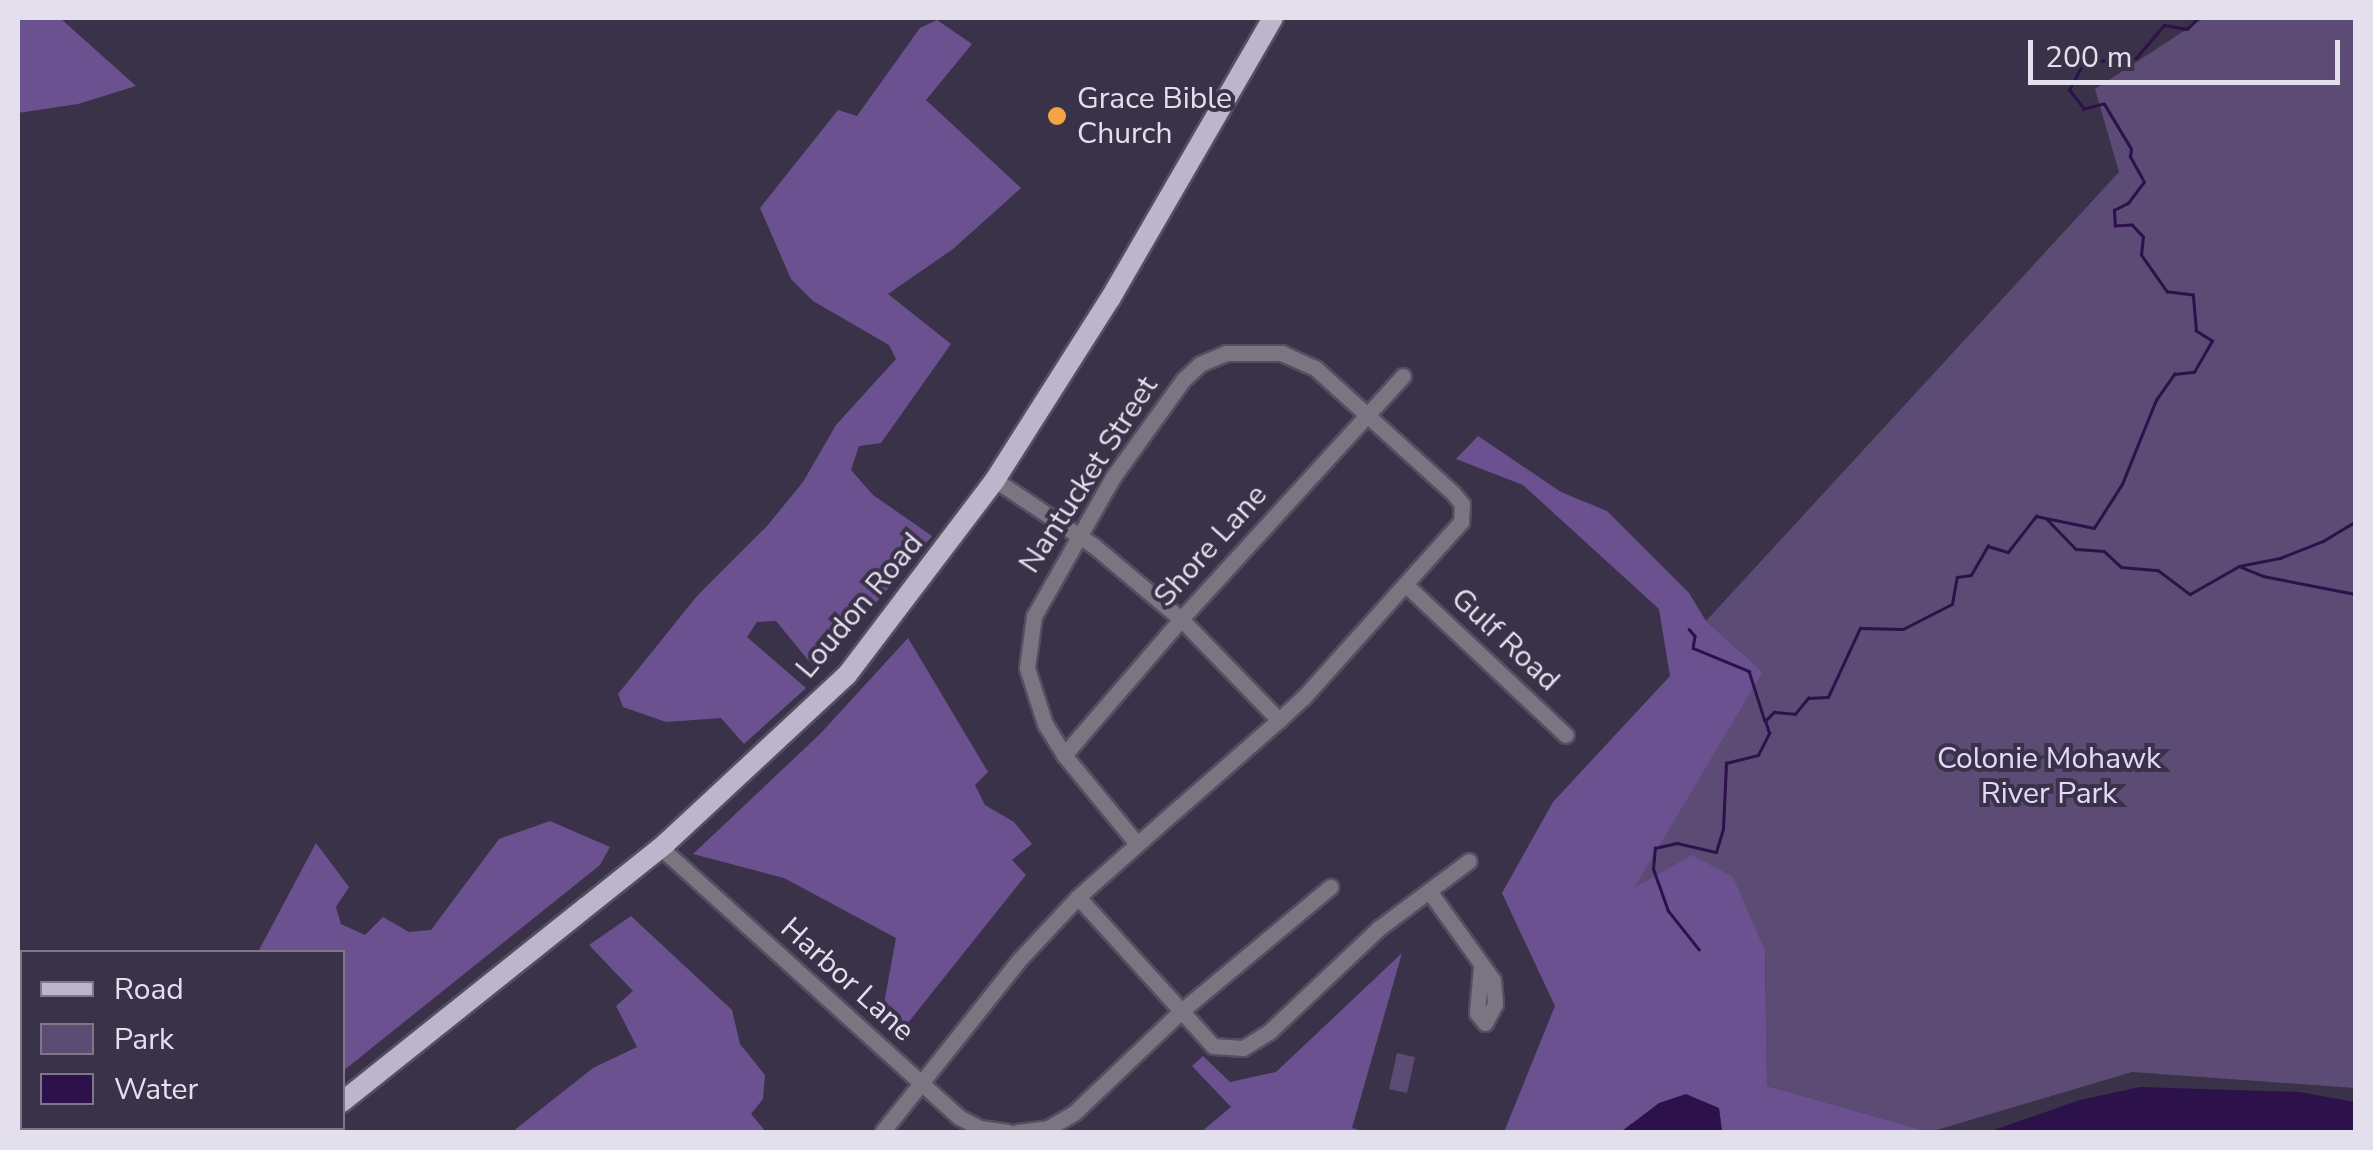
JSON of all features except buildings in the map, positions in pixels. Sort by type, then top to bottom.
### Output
[{"type":"main road","name":"Loudon Road","points":[[345,1100],[660,847],[846,675],[995,480],[1110,300],[1272,18]]},
{"type":"street","name":"Nantucket Street","points":[[884,1132],[1019,960],[1078,896],[1279,720],[1454,534],[1464,514],[1462,504],[1315,368],[1282,352],[1247,350],[1212,358],[1173,393],[1112,477],[1034,616],[1028,654],[1032,691],[1064,756],[1137,844]]},
{"type":"street","name":"Shore Lane","points":[[1064,756],[1181,619],[1403,376]]},
{"type":"street","points":[[995,480],[1079,536],[1181,619],[1279,720]]},
{"type":"street","name":"Gulf Road","points":[[1406,585],[1566,735]]},
{"type":"street","name":"Harbor Lane","points":[[660,847],[922,1086],[980,1128],[1008,1132]]},
{"type":"street","points":[[1078,896],[1178,1013],[1213,1046],[1243,1048],[1270,1031],[1379,928],[1469,861]]},
{"type":"street","points":[[1016,1132],[1048,1128],[1074,1113],[1178,1013],[1330,887]]},
{"type":"street","points":[[1429,891],[1481,966]]},
{"type":"green space","name":"Colonie Mohawk River Park","points":[[2204,18],[2355,18],[2355,1088],[2132,1072],[1930,1132],[1767,1086],[1765,952],[1632,890],[1763,672],[1706,621],[2119,172],[2095,89]]},
{"type":"green space","points":[[1397,1053],[1415,1057],[1407,1093],[1389,1089]]},
{"type":"shaded area","points":[[18,18],[60,18],[136,86],[78,104],[18,113]]},
{"type":"shaded area","points":[[937,20],[972,44],[926,100],[1021,188],[953,249],[888,294],[951,344],[881,443],[859,446],[851,470],[873,495],[932,536],[818,672],[776,621],[757,622],[747,637],[806,688],[744,744],[721,718],[666,722],[623,707],[618,694],[697,596],[767,526],[803,482],[836,425],[896,359],[889,345],[813,301],[791,279],[760,208],[838,110],[857,116],[920,28]]},
{"type":"shaded area","points":[[1478,436],[1561,492],[1607,511],[1689,593],[1706,621],[1763,672],[1634,888],[1692,855],[1733,877],[1765,951],[1767,1086],[1930,1132],[1722,1132],[1719,1108],[1632,1123],[1621,1132],[1504,1132],[1555,1006],[1502,893],[1553,802],[1670,676],[1659,609],[1523,485],[1456,459]]},
{"type":"shaded area","points":[[908,638],[988,772],[975,785],[985,805],[1014,822],[1032,844],[1012,860],[1026,875],[903,1029],[883,1009],[896,938],[784,878],[693,854],[820,734]]},
{"type":"shaded area","points":[[550,821],[610,847],[600,865],[345,1069],[345,950],[259,950],[316,843],[349,887],[336,907],[341,924],[365,935],[383,917],[409,932],[431,930],[499,839]]},
{"type":"shaded area","points":[[631,916],[732,1010],[740,1044],[765,1075],[763,1099],[751,1114],[766,1132],[512,1132],[593,1068],[637,1047],[616,1006],[633,991],[589,945]]},
{"type":"shaded area","points":[[1402,953],[1352,1128],[1365,1132],[1201,1132],[1231,1107],[1192,1066],[1203,1056],[1230,1082],[1276,1072]]},
{"type":"shaded area","points":[[48,1130],[267,1130],[264,1132]]},
{"type":"water","points":[[2140,1087],[2299,1092],[2355,1102],[2355,1132],[1988,1132],[2080,1100]]},
{"type":"water","points":[[1686,1094],[1719,1108],[1722,1132],[1621,1132],[1659,1103]]},
{"type":"waterway","points":[[1699,950],[1668,911],[1653,869],[1655,848],[1677,843],[1716,852],[1723,829],[1726,763],[1758,755],[1769,733],[1765,721],[1774,712],[1795,714],[1808,698],[1828,697],[1860,628],[1903,629],[1952,604],[1957,577],[1971,575],[1988,546],[2008,552],[2036,516],[2094,528],[2122,484],[2156,400],[2174,374],[2194,372],[2212,341],[2196,331],[2193,295],[2167,292],[2141,255],[2143,237],[2132,225],[2115,226],[2114,210],[2128,203],[2144,182],[2130,157],[2131,149],[2104,104],[2084,109],[2069,90],[2084,62],[2136,58],[2164,25],[2187,29],[2198,18]]},
{"type":"waterway","points":[[2047,519],[2076,549],[2104,551],[2121,567],[2158,570],[2190,594],[2239,566],[2280,558],[2323,541],[2356,521]]},
{"type":"waterway","points":[[2241,567],[2263,576],[2356,594]]},
{"type":"waterway","points":[[1689,629],[1695,636],[1693,648],[1749,671],[1765,721]]},
{"type":"place","name":"Grace Bible Church","points":[[1057,116]]}]
